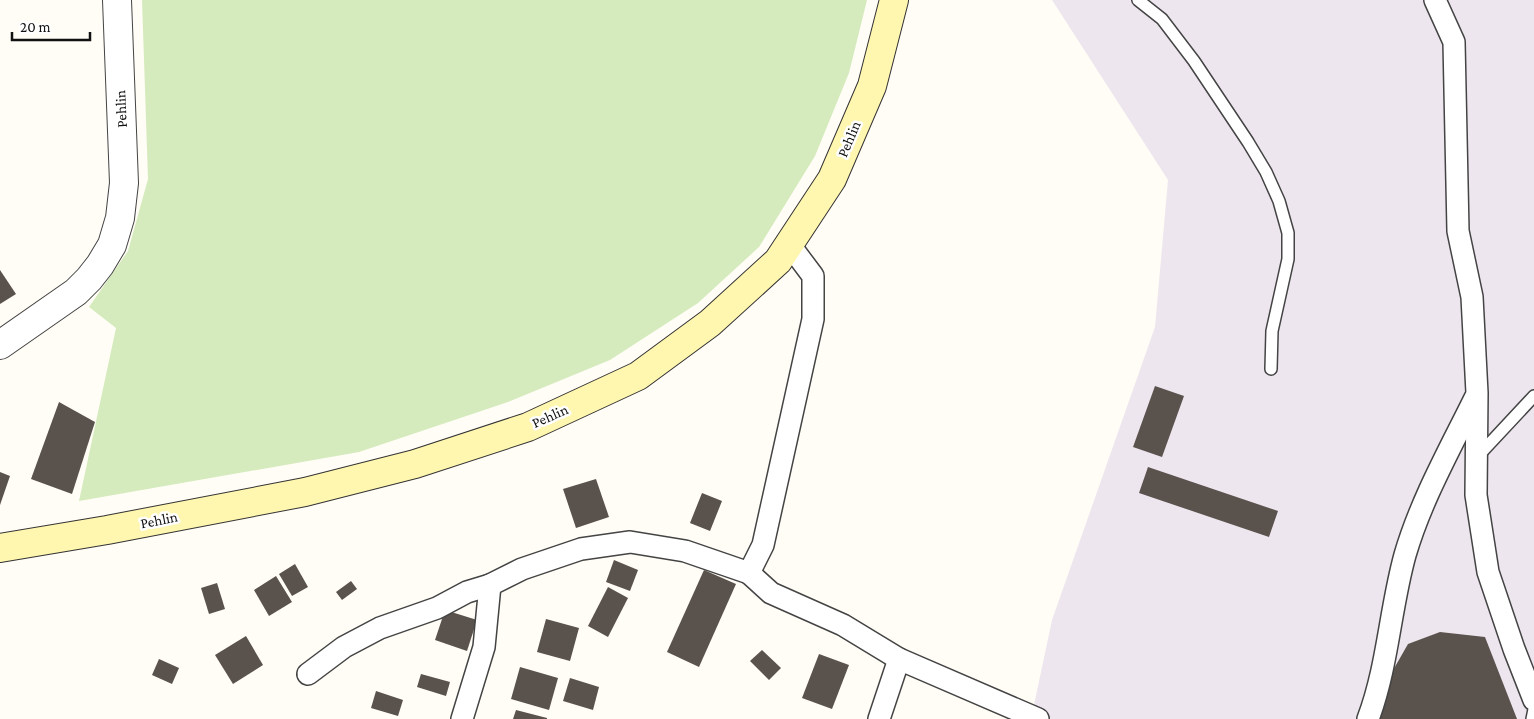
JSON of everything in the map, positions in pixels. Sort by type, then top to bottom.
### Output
[{"type":"main road","name":"Pehlin","points":[[0,548],[107,530],[305,492],[415,464],[528,427],[638,376],[710,323],[778,261],[832,179],[872,86],[894,0]]},
{"type":"street","name":"Pehlin","points":[[0,345],[76,292],[95,272],[112,245],[120,218],[124,183],[117,0]]},
{"type":"street","points":[[1435,0],[1454,42],[1458,231],[1472,297],[1477,393],[1476,495],[1488,572],[1514,649],[1534,700]]},
{"type":"street","points":[[749,574],[763,545],[814,319],[813,276],[789,244]]},
{"type":"street","points":[[1368,719],[1380,685],[1390,622],[1405,554],[1424,504],[1477,393]]},
{"type":"street","points":[[308,674],[344,647],[380,628],[437,608],[467,592],[490,585],[522,569],[581,549],[630,542],[685,551],[749,574],[771,593],[843,625],[899,659],[1038,719]]},
{"type":"street","points":[[462,719],[484,647],[490,585]]},
{"type":"street","points":[[879,719],[899,659]]},
{"type":"lane","points":[[1138,0],[1162,19],[1194,61],[1248,142],[1266,172],[1279,201],[1288,233],[1288,259],[1272,331],[1271,369]]},
{"type":"lane","points":[[1477,457],[1534,396]]},
{"type":"lane","points":[[1532,719],[1534,709]]},
{"type":"shaded area","points":[[1052,0],[1534,0],[1534,719],[1031,719],[1052,620],[1155,327],[1168,180]]},
{"type":"green space","points":[[142,0],[867,0],[849,73],[815,156],[759,247],[698,303],[610,360],[508,402],[359,452],[79,501],[116,328],[89,307],[128,251],[148,179]]},
{"type":"building","points":[[0,270],[16,294],[0,304]]},
{"type":"building","points":[[1155,386],[1184,396],[1162,457],[1133,447]]},
{"type":"building","points":[[59,402],[95,422],[72,494],[31,479]]},
{"type":"building","points":[[1148,467],[1278,511],[1269,537],[1139,493]]},
{"type":"building","points":[[0,472],[10,476],[0,505]]},
{"type":"building","points":[[596,479],[609,517],[576,528],[563,489]]},
{"type":"building","points":[[702,493],[722,501],[710,531],[690,523]]},
{"type":"building","points":[[614,560],[638,570],[630,591],[606,582]]},
{"type":"building","points":[[295,564],[308,587],[292,596],[279,574]]},
{"type":"building","points":[[704,570],[736,584],[699,667],[667,652]]},
{"type":"building","points":[[276,576],[292,602],[269,616],[254,590]]},
{"type":"building","points":[[351,581],[357,589],[342,600],[336,592]]},
{"type":"building","points":[[217,583],[225,609],[209,614],[201,588]]},
{"type":"building","points":[[608,587],[628,598],[608,637],[588,626]]},
{"type":"building","points":[[445,610],[477,620],[467,651],[435,640]]},
{"type":"building","points":[[546,619],[579,628],[570,661],[537,652]]},
{"type":"building","points":[[1440,632],[1485,637],[1517,719],[1373,719],[1392,672],[1408,644]]},
{"type":"building","points":[[246,636],[263,665],[233,684],[215,655]]},
{"type":"building","points":[[762,650],[781,668],[769,680],[750,661]]},
{"type":"building","points":[[819,654],[849,665],[832,709],[802,698]]},
{"type":"building","points":[[159,659],[179,668],[172,684],[152,675]]},
{"type":"building","points":[[520,667],[558,678],[549,710],[511,699]]},
{"type":"building","points":[[421,674],[450,682],[446,696],[417,687]]},
{"type":"building","points":[[570,678],[599,687],[593,710],[563,701]]},
{"type":"building","points":[[376,691],[403,700],[398,716],[371,708]]},
{"type":"building","points":[[516,710],[547,718],[547,719],[513,719]]}]
